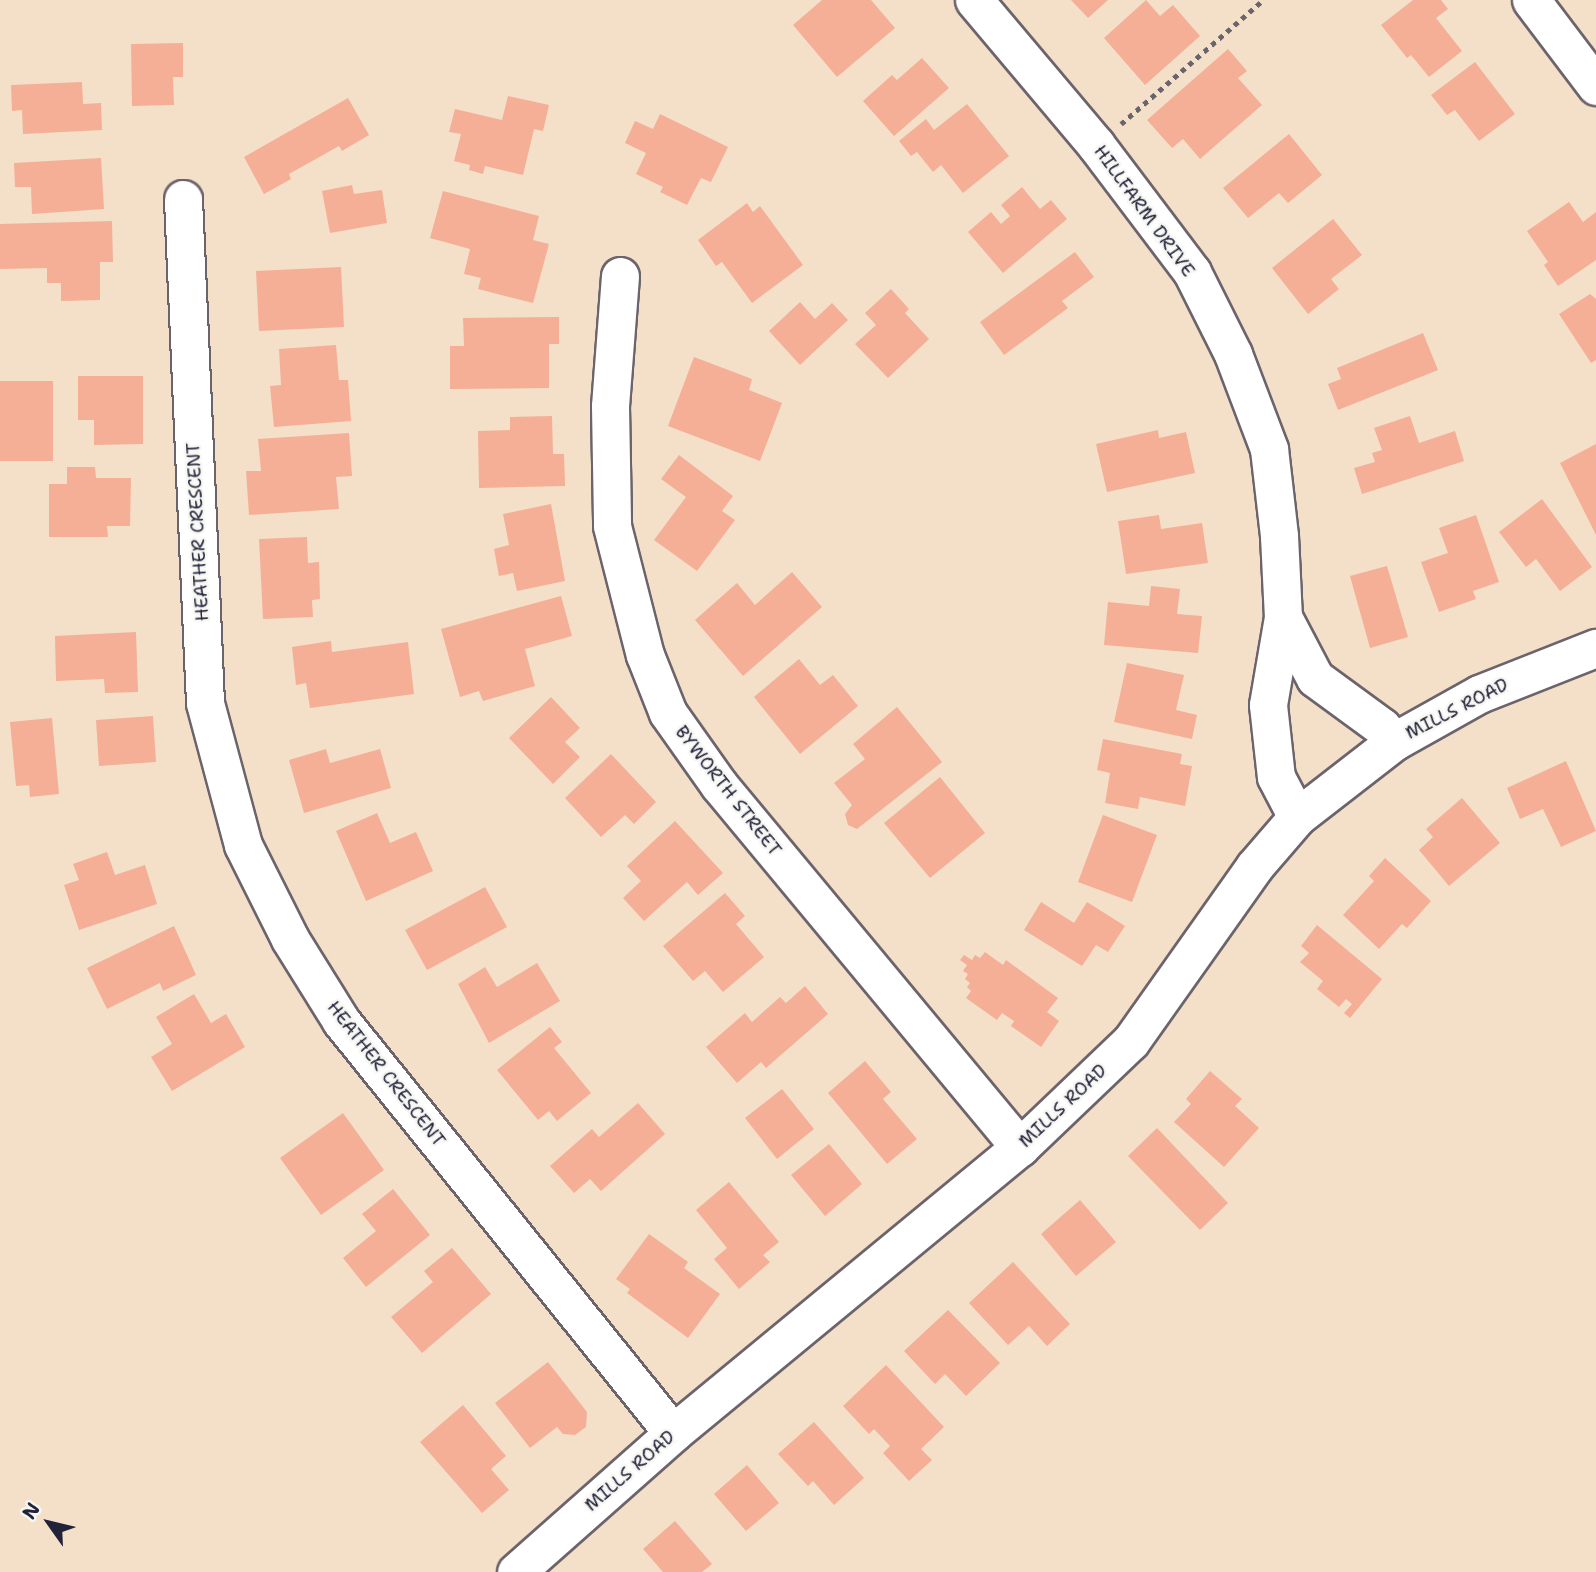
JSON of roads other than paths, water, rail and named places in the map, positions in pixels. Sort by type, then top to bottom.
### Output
[{"type":"street","name":"HILLFARM DRIVE","points":[[974,0],[1096,145],[1192,272],[1233,354],[1269,449],[1279,536],[1283,617],[1268,705],[1276,777],[1297,817]]},
{"type":"street","points":[[1531,0],[1596,86]]},
{"type":"street","name":"HEATHER CRESCENT","points":[[183,199],[205,702],[243,845],[290,939],[341,1021],[673,1433]]},
{"type":"street","name":"BYWORTH STREET","points":[[620,276],[610,406],[612,526],[645,655],[668,713],[719,785],[1020,1147]]},
{"type":"street","name":"HILLFARM DRIVE","points":[[1283,617],[1315,678],[1382,727],[1395,741]]},
{"type":"street","name":"MILLS ROAD","points":[[516,1572],[673,1433],[1020,1147],[1131,1041],[1254,867],[1297,817],[1395,741],[1479,694],[1596,648]]}]
